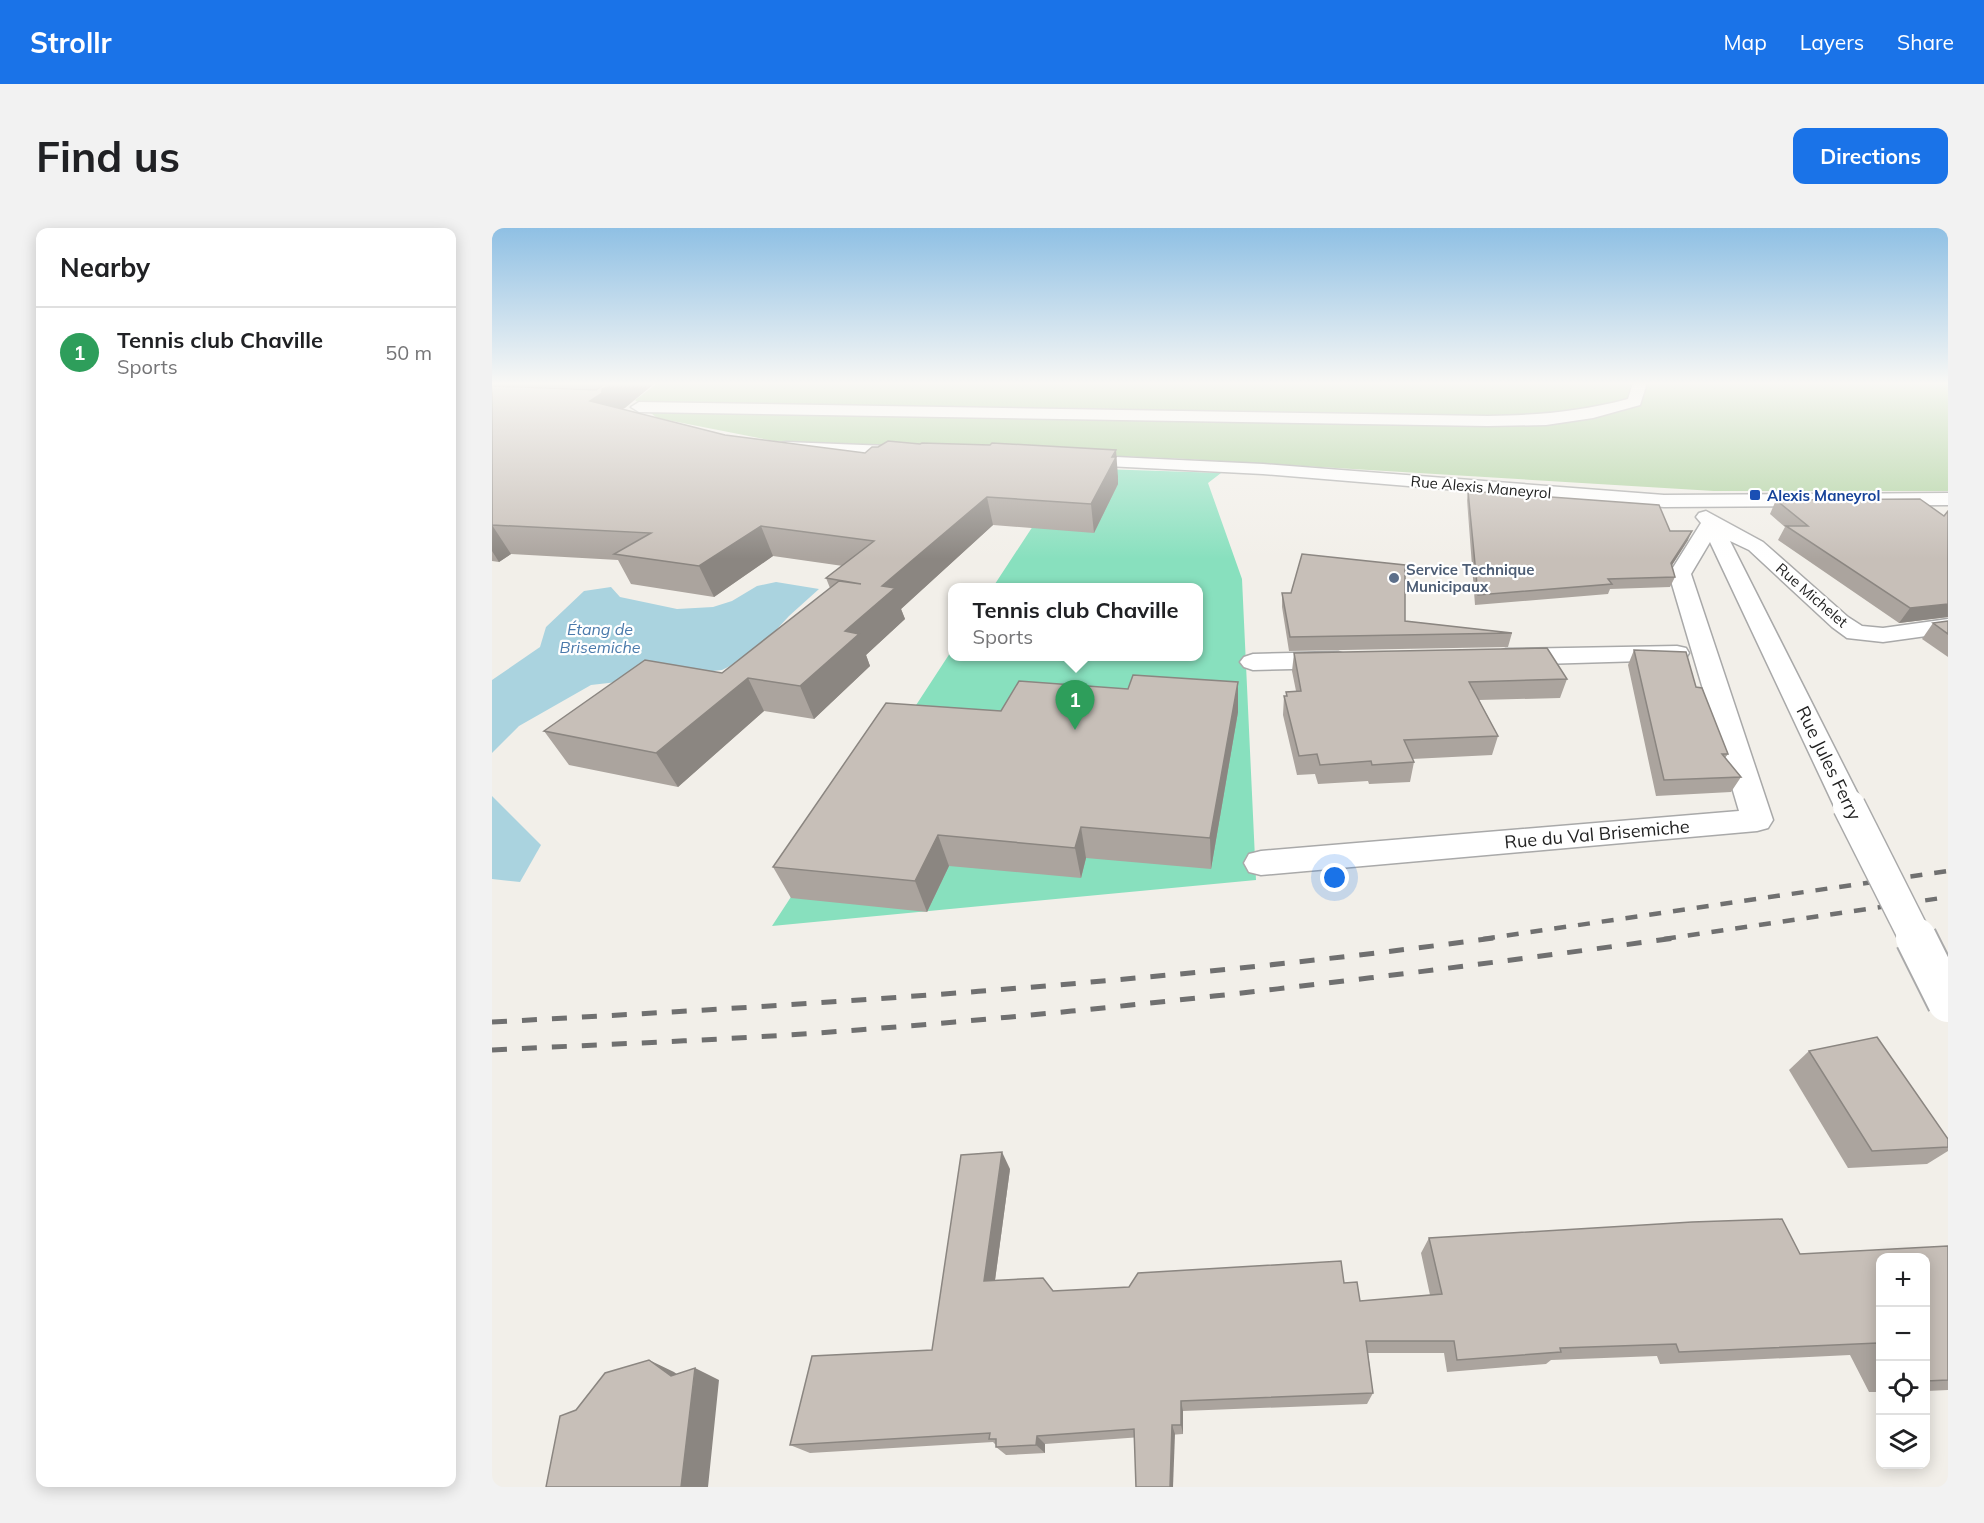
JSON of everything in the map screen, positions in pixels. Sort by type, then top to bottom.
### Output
[{"type":"street","points":[[765,445],[937,453]]},
{"type":"street","name":"Rue Alexis Maneyrol","points":[[1054,459],[1263,469],[1703,513],[1948,499]]},
{"type":"street","name":"Rue Michelet","points":[[1703,513],[1756,546],[1840,622],[1857,633],[1883,635],[1948,626]]},
{"type":"street","name":"Rue du Val Brisemiche","points":[[1262,863],[1757,820],[1680,574],[1703,513]]},
{"type":"street","name":"Rue Jules Ferry","points":[[1703,513],[1948,1002]]},
{"type":"street","points":[[1478,657],[1704,653]]},
{"type":"street","points":[[1253,662],[1360,659]]},
{"type":"green space","points":[[791,442],[1948,442],[1948,491],[1714,491],[1187,459]]},
{"type":"green space","points":[[1071,468],[1221,473],[1208,483],[1242,579],[1256,880],[772,926],[948,656],[948,661],[1203,661],[1203,583],[996,583]]},
{"type":"water","name":"Étang de Brisemiche","points":[[776,582],[819,589],[789,616],[754,654],[722,670],[591,685],[519,726],[492,753],[492,680],[540,647],[546,627],[584,591],[611,587],[620,597],[677,609],[713,607],[732,601],[757,586]]},
{"type":"water","points":[[492,796],[541,845],[520,882],[492,879]]},
{"type":"building","points":[[492,442],[778,442],[865,453],[872,447],[878,447],[887,442],[990,445],[992,443],[1116,450],[1112,457],[1116,457],[1091,504],[987,497],[882,586],[895,588],[845,631],[859,634],[800,686],[748,678],[656,753],[544,731],[645,660],[722,673],[839,581],[861,584],[826,578],[874,541],[761,526],[699,566],[614,554],[651,533],[492,525]]},
{"type":"building","points":[[1468,491],[1659,505],[1670,531],[1692,531],[1671,563],[1675,577],[1608,579],[1612,584],[1478,595]]},
{"type":"building","points":[[1920,499],[1944,516],[1948,511],[1948,604],[1910,608],[1786,526],[1808,526],[1776,500]]},
{"type":"building","points":[[1302,554],[1405,565],[1405,621],[1512,633],[1290,637],[1282,593],[1291,593]]},
{"type":"building","points":[[1948,621],[1948,634],[1933,623]]},
{"type":"building","points":[[1547,648],[1567,679],[1469,682],[1498,736],[1404,740],[1414,762],[1372,765],[1371,761],[1320,765],[1317,754],[1299,756],[1284,696],[1287,696],[1286,692],[1301,691],[1294,653]]},
{"type":"building","points":[[1634,650],[1686,652],[1696,687],[1702,688],[1728,754],[1722,754],[1741,777],[1664,780]]},
{"type":"building","points":[[1133,675],[1238,682],[1210,838],[1081,827],[1075,848],[938,835],[915,881],[773,867],[886,703],[1001,711],[1019,681],[1128,689]]},
{"type":"building","points":[[1877,1037],[1948,1139],[1948,1147],[1872,1151],[1809,1051]]},
{"type":"building","points":[[1002,1152],[984,1281],[1043,1278],[1053,1291],[1129,1287],[1138,1273],[1341,1261],[1344,1283],[1357,1282],[1360,1301],[1442,1294],[1429,1238],[1692,1222],[1782,1219],[1800,1254],[1948,1246],[1948,1380],[1930,1381],[1930,1253],[1876,1253],[1876,1343],[1679,1352],[1676,1344],[1560,1348],[1561,1352],[1457,1360],[1454,1341],[1366,1341],[1373,1393],[1181,1401],[1181,1425],[1172,1425],[1170,1487],[1136,1487],[1134,1429],[1037,1436],[1036,1445],[996,1447],[996,1439],[989,1439],[990,1433],[790,1445],[812,1356],[932,1350],[961,1155]]},
{"type":"building","points":[[649,1360],[671,1376],[695,1368],[681,1487],[546,1487],[560,1416],[576,1410],[605,1373]]},
{"type":"railway","points":[[1483,939],[1948,871]]},
{"type":"railway","points":[[1664,939],[1948,897]]},
{"type":"railway","points":[[492,1022],[743,1008],[1119,980],[1244,968],[1494,938]]},
{"type":"railway","points":[[492,1050],[800,1034],[948,1023],[1364,979],[1675,938]]},
{"type":"place","name":"Alexis Maneyrol","points":[[1755,495]]},
{"type":"place","name":"Service Technique Municipaux","points":[[1394,578]]},
{"type":"place","name":"Tennis club Chaville","points":[[1075,730]]}]
